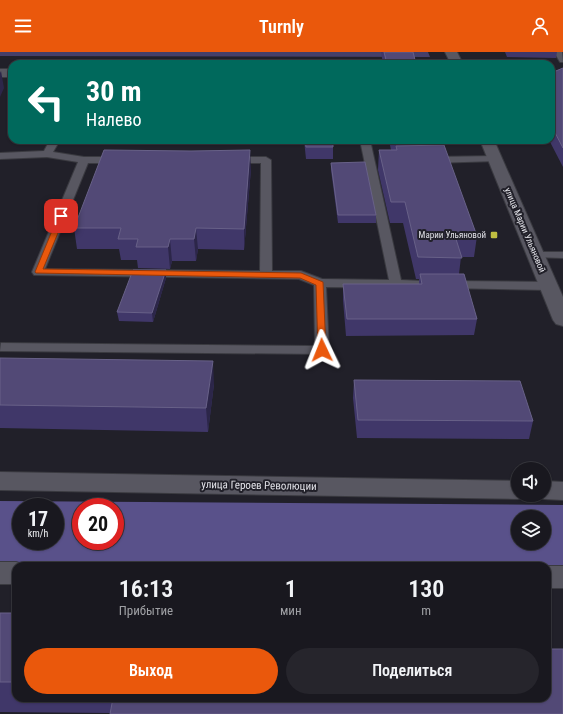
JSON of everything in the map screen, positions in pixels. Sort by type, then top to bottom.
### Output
[{"type":"street","name":"улица Марии Ульяновой","points":[[489,144],[563,320]]},
{"type":"street","name":"улица Героев Революции","points":[[0,481],[511,490]]},
{"type":"street","points":[[551,490],[563,491]]},
{"type":"street","points":[[0,573],[12,573]]},
{"type":"street","points":[[551,577],[563,577]]},
{"type":"lane","points":[[558,52],[563,60]]},
{"type":"lane","points":[[47,154],[53,144]]},
{"type":"lane","points":[[367,144],[373,161],[396,284]]},
{"type":"lane","points":[[0,156],[47,154],[84,160],[131,160]]},
{"type":"lane","points":[[424,160],[495,159]]},
{"type":"lane","points":[[84,160],[38,272],[301,275],[320,283],[549,286]]},
{"type":"lane","points":[[218,160],[266,160],[266,275]]},
{"type":"lane","points":[[536,255],[563,255]]},
{"type":"lane","points":[[1,346],[322,350],[320,283]]},
{"type":"shaded area","points":[[0,52],[428,52],[430,57],[0,56]]},
{"type":"shaded area","points":[[0,501],[12,501],[12,550],[64,550],[64,501],[72,502],[72,550],[124,550],[124,502],[563,505],[563,569],[551,567],[551,562],[0,562]]},
{"type":"building","points":[[384,52],[413,52],[415,60],[386,60]]},
{"type":"building","points":[[563,68],[563,148],[555,133],[555,71]]},
{"type":"building","points":[[306,144],[333,144],[333,147],[306,147]]},
{"type":"building","points":[[444,145],[477,236],[455,236],[462,258],[418,257],[405,202],[391,202],[379,150],[397,150],[396,146]]},
{"type":"building","points":[[104,150],[250,150],[244,229],[196,228],[194,239],[170,239],[168,247],[136,247],[138,239],[118,239],[121,228],[74,228]]},
{"type":"building","points":[[365,162],[376,215],[338,215],[331,163]]},
{"type":"building","points":[[133,270],[166,270],[152,313],[117,312]]},
{"type":"building","points":[[420,274],[464,274],[477,319],[347,319],[343,284],[422,284]]},
{"type":"building","points":[[0,358],[213,361],[206,408],[0,405]]},
{"type":"building","points":[[354,380],[520,381],[533,421],[358,420]]},
{"type":"building","points":[[0,613],[12,613],[12,682],[0,682]]},
{"type":"building","points":[[551,649],[563,649],[563,714],[110,714],[112,702],[551,702]]},
{"type":"place","name":"Марии Ульяновой","points":[[494,235]]},
{"type":"route","points":[[61,216],[38,272],[301,275],[320,283],[322,350]]}]
